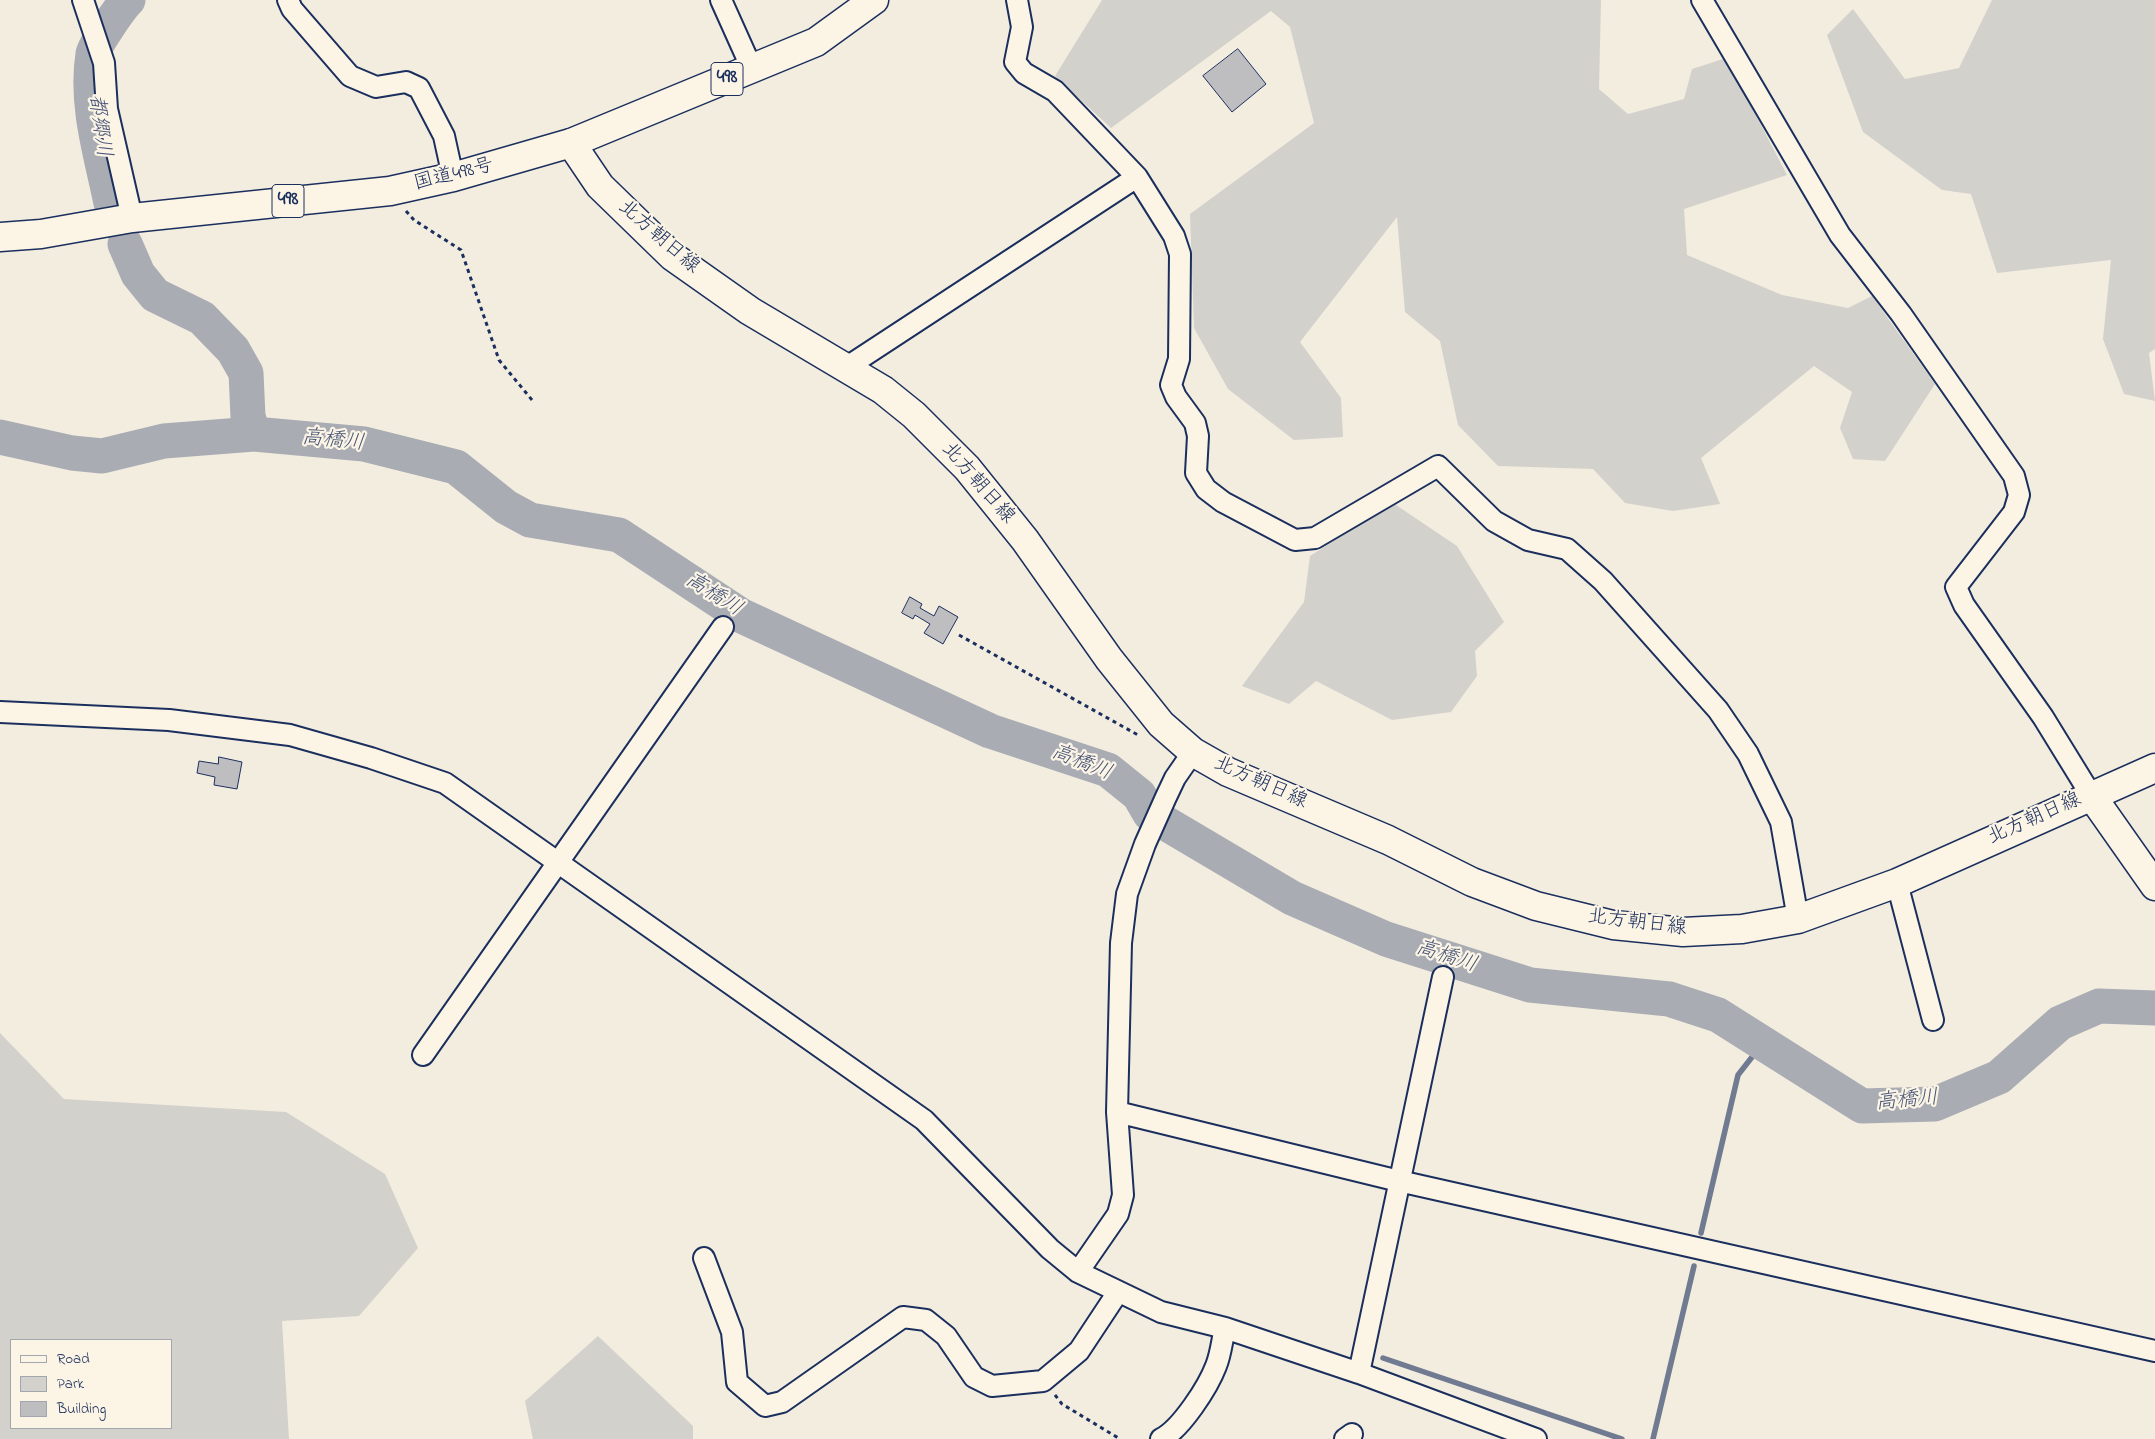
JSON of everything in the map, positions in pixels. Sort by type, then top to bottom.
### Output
[{"type":"main road","name":"国道498号","points":[[0,237],[41,234],[132,218],[390,191],[453,177],[571,143],[752,69],[816,42],[874,0]]},
{"type":"main road","name":"北方朝日線","points":[[571,143],[600,186],[672,256],[750,311],[883,390],[914,415],[967,468],[1025,540],[1109,659],[1161,724],[1193,752],[1228,772],[1388,840],[1472,882],[1536,906],[1613,925],[1684,932],[1742,929],[1798,919],[1897,882],[2155,768]]},
{"type":"main road","points":[[2091,795],[2155,886]]},
{"type":"street","points":[[83,0],[104,63],[106,109],[132,218]]},
{"type":"street","points":[[288,0],[292,9],[350,76],[376,87],[406,82],[419,88],[444,136],[453,177]]},
{"type":"street","points":[[721,0],[752,69]]},
{"type":"street","points":[[1017,0],[1022,27],[1015,62],[1024,73],[1055,91],[1136,177],[1174,236],[1180,254],[1178,359],[1171,386],[1176,397],[1195,423],[1198,436],[1196,473],[1206,489],[1223,502],[1295,540],[1315,538],[1438,466],[1494,521],[1528,540],[1567,549],[1603,581],[1718,710],[1748,754],[1781,822],[1798,919]]},
{"type":"street","points":[[1702,0],[1840,235],[1901,314],[2014,476],[2019,495],[2014,512],[1956,588],[1964,605],[2043,717],[2091,795]]},
{"type":"street","points":[[847,367],[1136,177]]},
{"type":"street","points":[[423,1055],[560,863],[724,627]]},
{"type":"street","points":[[0,712],[169,720],[290,735],[370,758],[445,783],[924,1120],[1050,1249],[1078,1272],[1162,1312],[1225,1328],[1360,1373],[1536,1439]]},
{"type":"street","points":[[1078,1272],[1118,1214],[1123,1195],[1117,1112],[1122,936],[1127,894],[1145,844],[1166,796],[1175,778],[1193,752]]},
{"type":"street","points":[[1897,882],[1933,1020]]},
{"type":"street","points":[[1360,1373],[1443,977]]},
{"type":"street","points":[[1117,1112],[1399,1181],[2155,1351]]},
{"type":"street","points":[[704,1258],[732,1332],[737,1382],[765,1406],[782,1402],[903,1317],[926,1320],[946,1336],[974,1377],[983,1382],[992,1386],[1043,1381],[1079,1352],[1118,1292]]},
{"type":"street","points":[[1161,1439],[1173,1430],[1194,1404],[1216,1366],[1225,1328]]},
{"type":"path","points":[[390,191],[414,220],[461,250],[498,360],[532,400]]},
{"type":"path","points":[[959,635],[1136,734],[1146,737]]},
{"type":"path","points":[[1043,1381],[1062,1404],[1120,1439]]},
{"type":"green space","points":[[1102,0],[1601,0],[1599,89],[1628,114],[1684,99],[1692,69],[1726,58],[1787,175],[1684,209],[1687,255],[1782,295],[1848,308],[1872,296],[1935,384],[1885,461],[1853,459],[1840,428],[1852,392],[1814,366],[1701,458],[1720,504],[1673,511],[1625,503],[1593,469],[1498,466],[1458,425],[1440,341],[1405,312],[1397,217],[1300,342],[1341,398],[1343,437],[1294,440],[1228,389],[1194,328],[1190,214],[1314,123],[1290,27],[1271,11],[1111,128],[1055,76]]},
{"type":"green space","points":[[1992,0],[2155,0],[2155,349],[2149,353],[2155,401],[2124,394],[2103,339],[2111,260],[1997,273],[1971,194],[1942,190],[1863,132],[1827,35],[1853,9],[1905,79],[1959,68]]},
{"type":"green space","points":[[1393,503],[1457,546],[1504,622],[1475,651],[1477,676],[1451,712],[1392,720],[1316,681],[1289,704],[1242,686],[1304,602],[1310,556]]},
{"type":"green space","points":[[0,1033],[64,1099],[286,1112],[385,1174],[418,1248],[359,1316],[282,1321],[289,1439],[0,1439]]},
{"type":"green space","points":[[598,1336],[693,1426],[693,1439],[533,1439],[525,1401]]},
{"type":"building","points":[[1238,49],[1266,84],[1232,112],[1203,76]]},
{"type":"building","points":[[910,597],[922,604],[920,608],[934,616],[939,606],[958,617],[943,644],[924,633],[930,624],[915,615],[913,619],[902,613]]},
{"type":"building","points":[[219,757],[242,762],[237,789],[214,785],[215,777],[197,773],[199,761],[218,764]]},
{"type":"waterway","name":"都郷川","points":[[111,203],[95,129],[91,73],[93,54],[98,42],[119,10],[128,0]]},
{"type":"waterway","name":"都郷川","points":[[125,244],[138,274],[155,295],[202,318],[233,350],[246,373],[248,417],[254,434]]},
{"type":"waterway","name":"高橋川","points":[[0,437],[72,453],[102,456],[164,441],[254,434],[364,444],[456,467],[506,507],[530,520],[619,535],[742,616],[990,731],[1108,770],[1139,795],[1150,814],[1292,898],[1386,939],[1530,985],[1669,999],[1718,1015],[1862,1106],[1935,1104],[1999,1077],[2060,1023],[2099,1006],[2155,1008]]},
{"type":"waterway","points":[[1701,1233],[1738,1075],[1763,1043]]},
{"type":"waterway","points":[[1653,1439],[1694,1266]]},
{"type":"waterway","points":[[1383,1358],[1622,1439]]}]
